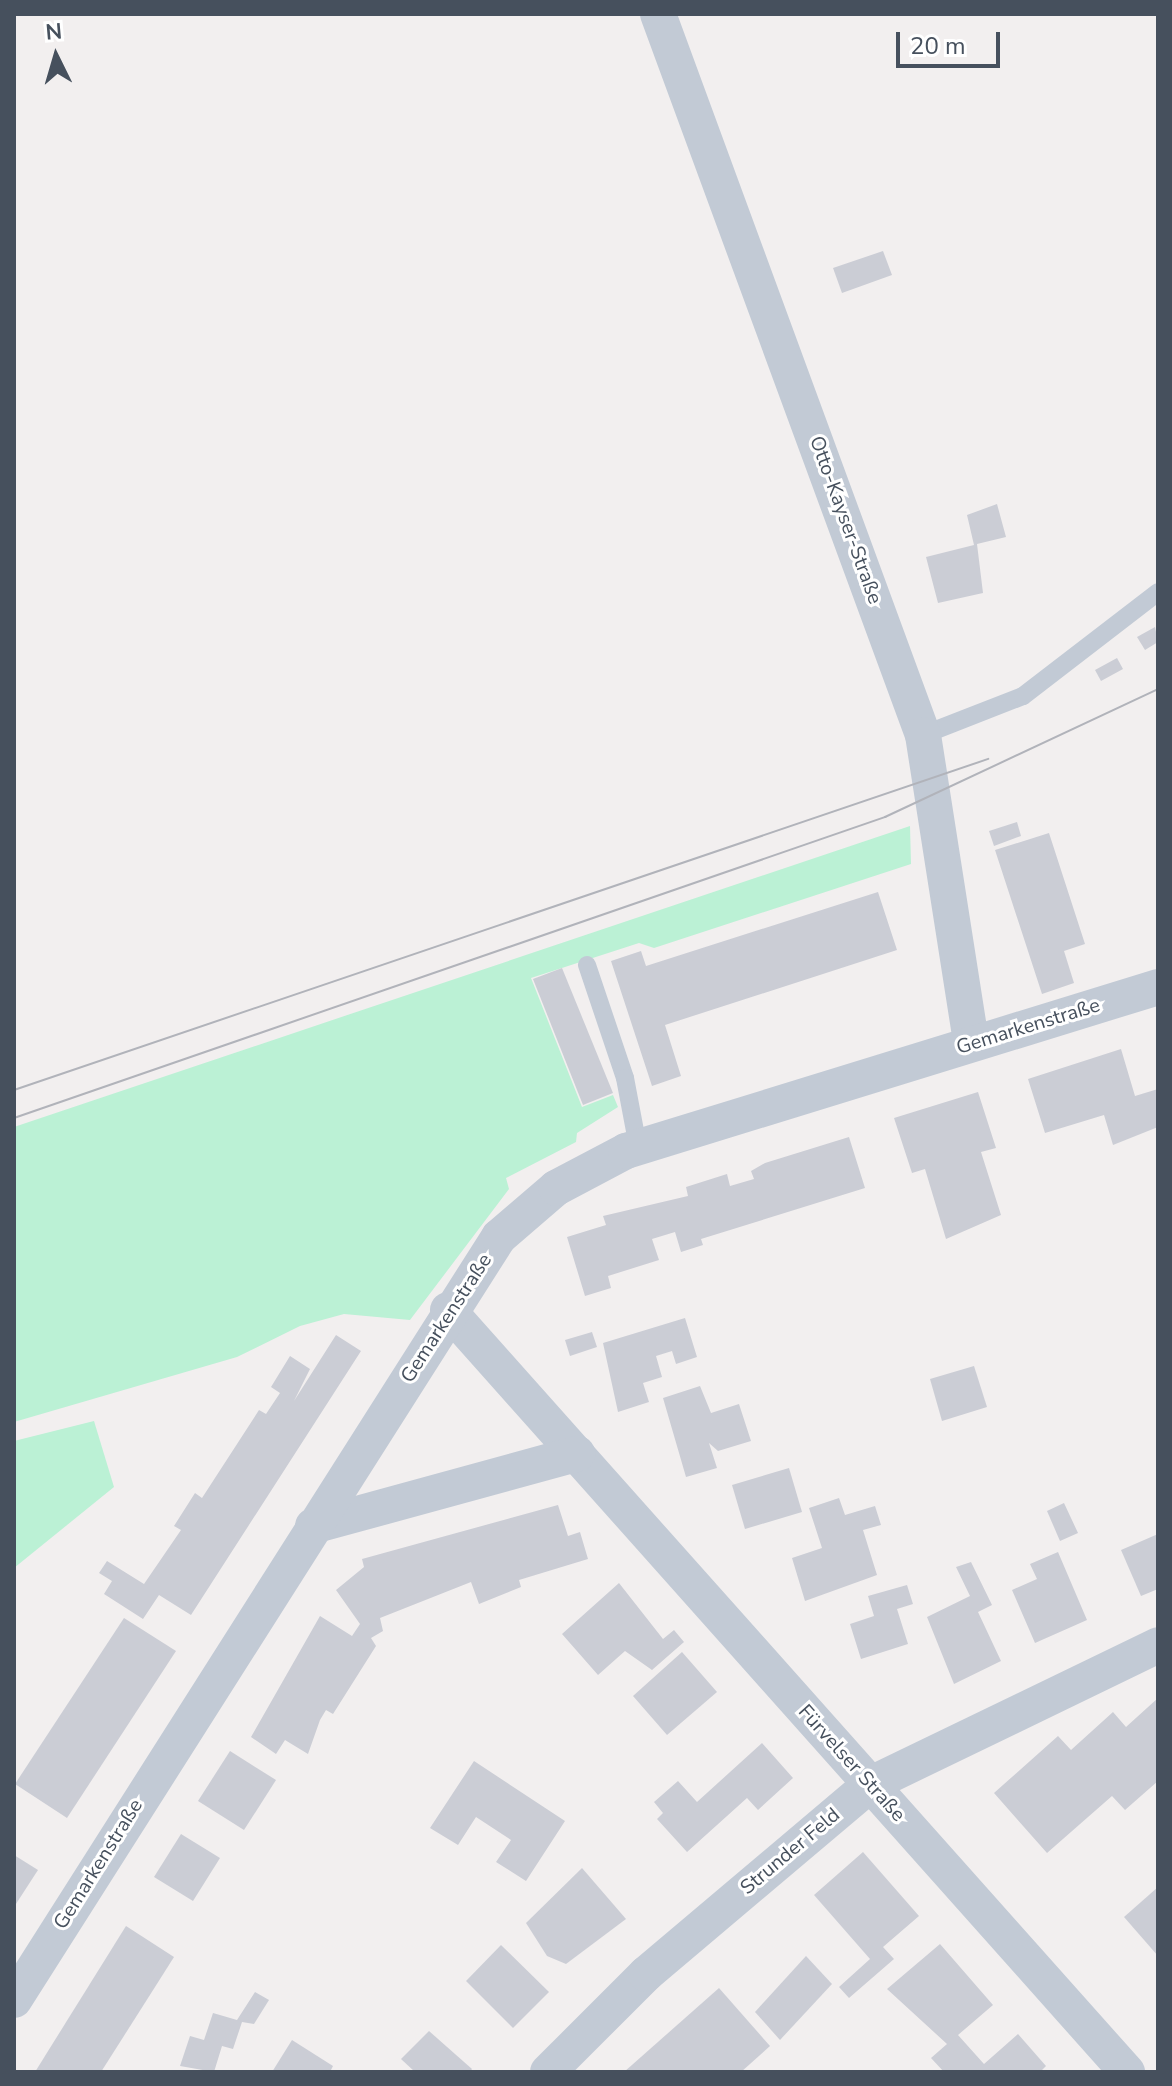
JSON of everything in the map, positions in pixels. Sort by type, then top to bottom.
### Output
[{"type":"street","name":"Otto-Kayser-Straße","points":[[658,14],[923,735],[971,1043]]},
{"type":"street","name":"Gemarkenstraße","points":[[14,2000],[448,1310],[499,1237],[556,1188],[638,1147],[1158,987]]},
{"type":"street","name":"Fürvelser Straße","points":[[448,1310],[1127,2072]]},
{"type":"street","points":[[313,1526],[577,1454]]},
{"type":"street","name":"Strunder Feld","points":[[548,2072],[646,1974],[871,1784],[1158,1645]]},
{"type":"lane","points":[[923,735],[1023,696],[1158,592]]},
{"type":"lane","points":[[587,965],[625,1078],[638,1147]]},
{"type":"green space","points":[[910,826],[911,864],[654,948],[639,943],[531,978],[582,1107],[613,1095],[618,1107],[577,1133],[576,1142],[506,1178],[509,1189],[410,1320],[344,1314],[300,1326],[237,1357],[14,1422],[14,1127]]},
{"type":"green space","points":[[94,1421],[114,1487],[14,1568],[14,1441]]},
{"type":"building","points":[[883,251],[892,275],[842,293],[833,268]]},
{"type":"building","points":[[997,504],[1006,537],[977,544],[983,593],[938,603],[926,557],[974,545],[967,515]]},
{"type":"building","points":[[1155,627],[1158,642],[1145,650],[1137,637]]},
{"type":"building","points":[[1117,658],[1123,669],[1101,681],[1095,670]]},
{"type":"building","points":[[1017,822],[1021,836],[994,846],[989,831]]},
{"type":"building","points":[[1049,833],[1085,944],[1064,951],[1074,983],[1042,994],[995,850]]},
{"type":"building","points":[[878,892],[897,950],[665,1025],[681,1076],[652,1086],[611,961],[641,951],[646,966]]},
{"type":"building","points":[[562,968],[613,1093],[583,1105],[533,979]]},
{"type":"building","points":[[1121,1049],[1135,1096],[1158,1089],[1158,1127],[1113,1145],[1104,1115],[1045,1133],[1028,1079]]},
{"type":"building","points":[[978,1092],[996,1148],[981,1152],[1001,1215],[946,1239],[925,1169],[912,1173],[894,1118]]},
{"type":"building","points":[[849,1137],[865,1188],[701,1239],[703,1245],[681,1252],[675,1232],[652,1239],[659,1260],[608,1276],[611,1288],[585,1296],[567,1237],[606,1225],[603,1216],[688,1196],[686,1187],[727,1174],[730,1186],[754,1179],[751,1171],[765,1163]]},
{"type":"building","points":[[685,1318],[697,1357],[676,1364],[672,1351],[656,1356],[662,1377],[643,1383],[649,1402],[618,1412],[603,1343]]},
{"type":"building","points":[[592,1332],[597,1347],[570,1356],[565,1340]]},
{"type":"building","points":[[336,1335],[361,1351],[191,1615],[159,1595],[143,1619],[104,1594],[112,1581],[99,1573],[107,1561],[144,1584],[181,1530],[174,1526],[195,1493],[202,1498],[259,1410],[266,1414],[280,1393],[271,1387],[290,1356],[310,1369],[294,1401]]},
{"type":"building","points":[[974,1366],[987,1407],[942,1421],[930,1379]]},
{"type":"building","points":[[700,1386],[711,1413],[739,1404],[751,1441],[718,1451],[709,1443],[717,1468],[686,1477],[663,1398]]},
{"type":"building","points":[[789,1468],[802,1512],[745,1529],[732,1485]]},
{"type":"building","points":[[839,1498],[845,1515],[875,1506],[881,1525],[863,1530],[877,1575],[805,1601],[792,1558],[822,1548],[809,1508]]},
{"type":"building","points":[[1064,1503],[1078,1533],[1060,1541],[1047,1511]]},
{"type":"building","points":[[558,1505],[568,1536],[580,1532],[588,1559],[519,1580],[521,1587],[479,1604],[471,1582],[380,1618],[383,1631],[371,1638],[376,1646],[333,1714],[326,1710],[308,1754],[285,1740],[276,1754],[251,1737],[320,1616],[352,1636],[360,1624],[336,1590],[364,1567],[362,1559]]},
{"type":"building","points":[[1158,1534],[1158,1589],[1141,1596],[1121,1550]]},
{"type":"building","points":[[1058,1552],[1087,1620],[1035,1643],[1012,1590],[1037,1579],[1030,1564]]},
{"type":"building","points":[[971,1562],[992,1605],[978,1612],[1001,1661],[954,1684],[927,1617],[970,1596],[956,1567]]},
{"type":"building","points":[[619,1583],[663,1639],[674,1630],[684,1642],[652,1670],[625,1651],[598,1675],[562,1634]]},
{"type":"building","points":[[907,1585],[913,1604],[897,1609],[908,1644],[861,1659],[850,1624],[874,1616],[868,1596]]},
{"type":"building","points":[[124,1618],[176,1651],[67,1818],[15,1784]]},
{"type":"building","points":[[682,1652],[717,1692],[667,1735],[633,1696]]},
{"type":"building","points":[[1158,1698],[1158,1781],[1125,1810],[1112,1796],[1047,1853],[994,1793],[1058,1736],[1071,1750],[1113,1712],[1126,1727]]},
{"type":"building","points":[[762,1743],[793,1778],[758,1810],[747,1798],[687,1852],[657,1819],[663,1813],[654,1802],[678,1781],[697,1802]]},
{"type":"building","points":[[230,1751],[276,1780],[244,1830],[198,1801]]},
{"type":"building","points":[[474,1761],[565,1821],[526,1881],[496,1862],[511,1840],[476,1817],[458,1845],[430,1828]]},
{"type":"building","points":[[181,1834],[220,1858],[193,1901],[154,1877]]},
{"type":"building","points":[[863,1852],[919,1916],[883,1947],[894,1959],[849,1998],[839,1987],[870,1959],[814,1895]]},
{"type":"building","points":[[14,1855],[38,1870],[14,1907]]},
{"type":"building","points":[[582,1868],[626,1919],[566,1964],[547,1956],[526,1923]]},
{"type":"building","points":[[1158,1887],[1158,1956],[1124,1917]]},
{"type":"building","points":[[126,1926],[174,1957],[101,2072],[35,2072]]},
{"type":"building","points":[[940,1944],[993,2005],[958,2035],[984,2064],[1018,2034],[1046,2066],[1040,2072],[944,2072],[931,2058],[947,2044],[887,1989]]},
{"type":"building","points":[[501,1945],[549,1992],[513,2028],[466,1981]]},
{"type":"building","points":[[806,1956],[832,1984],[780,2040],[755,2012]]},
{"type":"building","points":[[719,1988],[770,2046],[741,2072],[624,2072]]},
{"type":"building","points":[[255,1992],[269,2000],[254,2024],[242,2022],[233,2049],[222,2046],[214,2072],[180,2066],[190,2036],[204,2040],[213,2013],[237,2020]]},
{"type":"building","points":[[429,2031],[472,2069],[470,2072],[415,2072],[401,2059]]},
{"type":"building","points":[[292,2040],[333,2066],[330,2072],[272,2072]]},
{"type":"tram line","points":[[14,1118],[885,817],[1158,689]]},
{"type":"tram line","points":[[14,1090],[988,759]]}]
